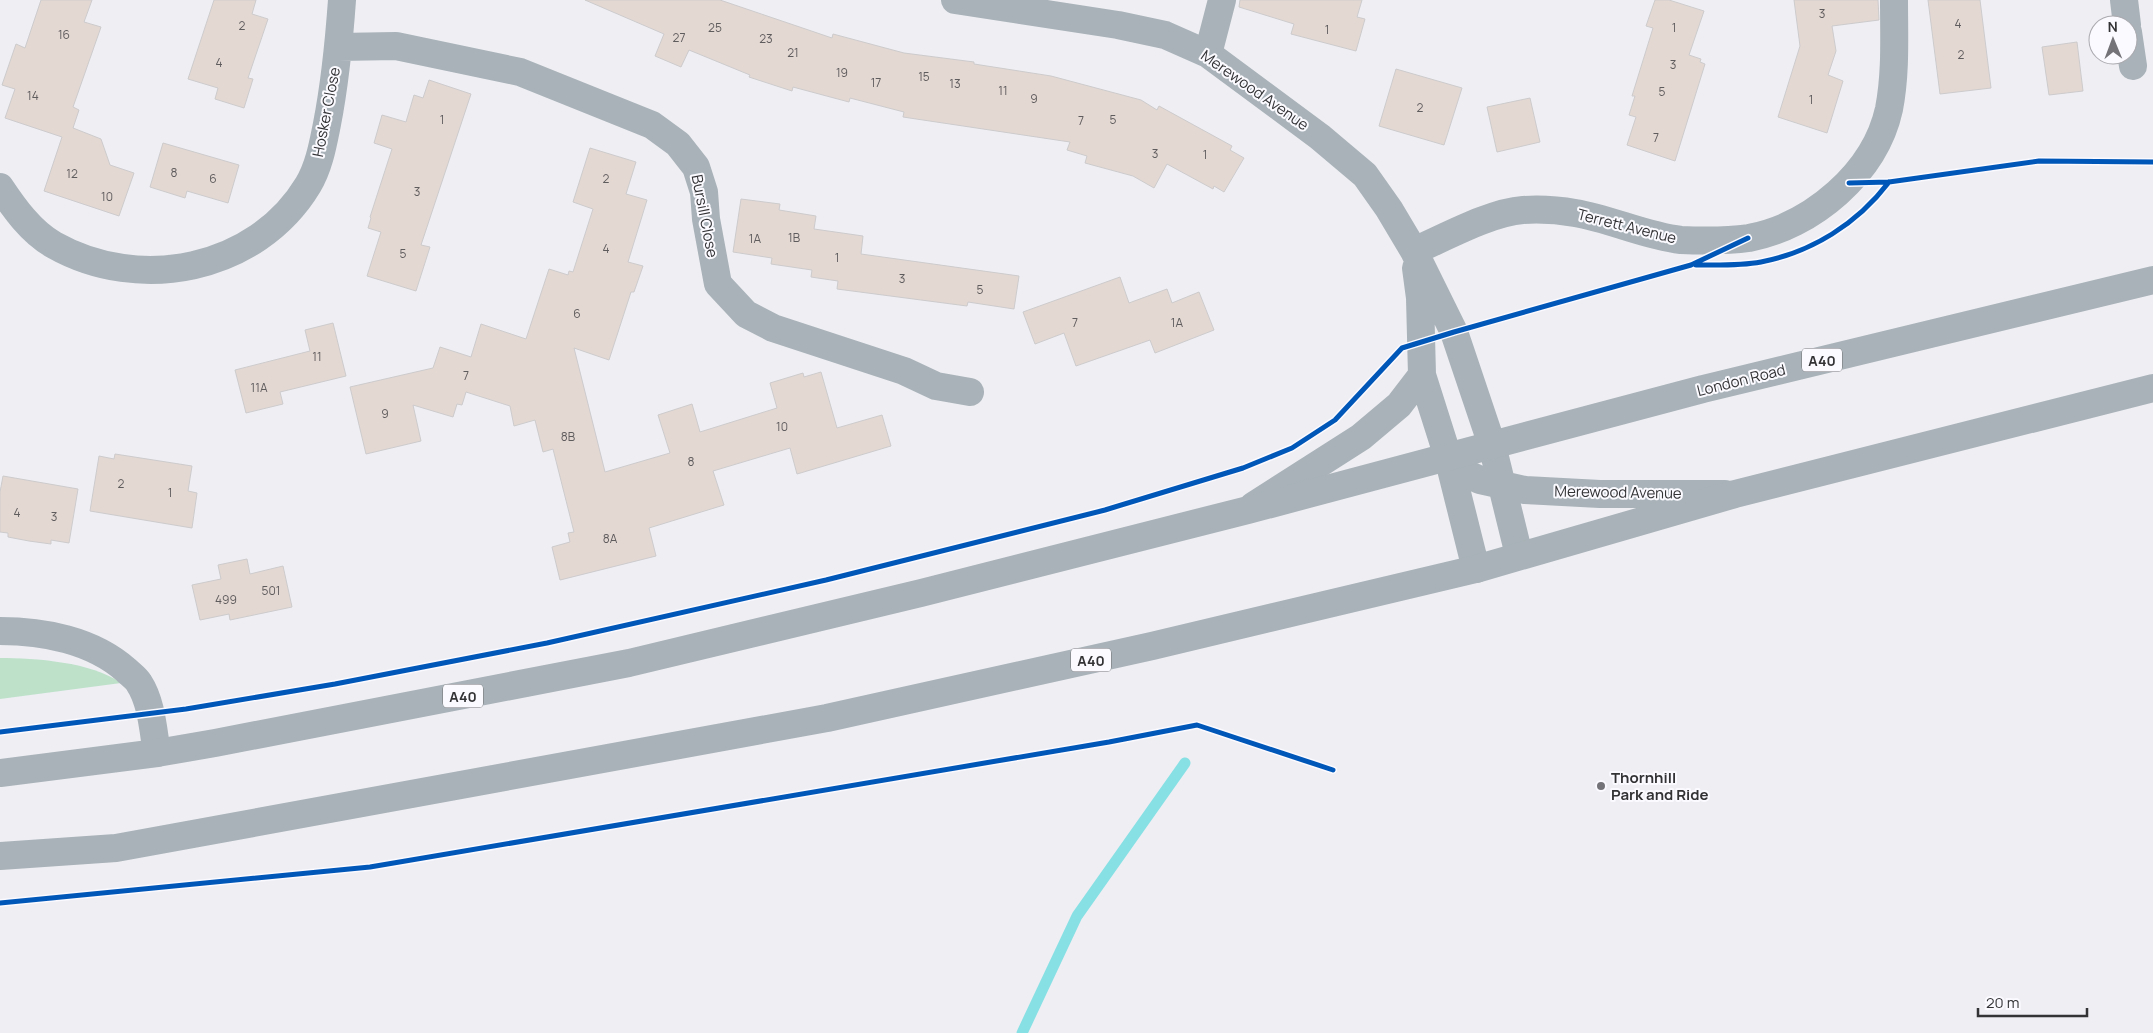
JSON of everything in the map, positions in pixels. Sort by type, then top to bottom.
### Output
[{"type":"main road","name":"Hosker Close","points":[[0,187],[12,206],[34,229],[53,244],[79,256],[107,264],[136,270],[164,270],[194,266],[223,257],[250,244],[269,231],[289,212],[309,184],[321,153],[331,100],[342,0]]},
{"type":"main road","name":"Merewood Avenue","points":[[955,0],[1118,25],[1165,35],[1208,54],[1320,136],[1365,175],[1389,209],[1414,252],[1454,332],[1492,445],[1519,555]]},
{"type":"main road","points":[[1208,54],[1222,0]]},
{"type":"main road","name":"Terrett Avenue","points":[[1414,252],[1496,216],[1520,210],[1551,210],[1576,213],[1642,232],[1680,240],[1748,238],[1773,231],[1802,218],[1849,183],[1878,138],[1888,111],[1892,84],[1895,55],[1894,0]]},
{"type":"main road","points":[[2124,0],[2126,15]]},
{"type":"main road","name":"Bursill Close","points":[[338,47],[396,46],[520,72],[652,125],[678,144],[696,167],[704,192],[706,220],[718,284],[746,314],[773,328],[904,371],[936,386],[970,392]]},
{"type":"main road","name":"Merewood Avenue","points":[[1414,252],[1420,298],[1422,375],[1448,457],[1476,569]]},
{"type":"main road","name":"London Road","points":[[1448,457],[1761,375],[2153,280]]},
{"type":"main road","points":[[1248,510],[1361,437],[1399,405],[1422,375]]},
{"type":"main road","name":"A40","points":[[0,856],[116,848],[827,718],[1152,646],[1476,569],[1735,494],[2153,388]]},
{"type":"main road","name":"Merewood Avenue","points":[[1448,457],[1461,471],[1480,480],[1525,490],[1590,493],[1735,494]]},
{"type":"main road","name":"A40","points":[[0,773],[157,753],[629,663],[921,593],[1448,457]]},
{"type":"main road","points":[[0,631],[28,632],[53,636],[100,652],[120,664],[139,681],[150,714],[157,753]]},
{"type":"green space","points":[[0,658],[46,660],[79,666],[95,670],[121,683],[0,699]]},
{"type":"building","points":[[41,0],[92,0],[84,22],[101,27],[73,107],[79,110],[73,128],[101,139],[110,165],[134,173],[119,216],[44,191],[62,137],[5,118],[15,89],[2,85],[16,44],[25,48]]},
{"type":"building","points":[[214,0],[256,0],[252,14],[268,19],[248,78],[253,79],[244,108],[215,99],[218,88],[188,79]]},
{"type":"building","points":[[585,0],[720,0],[832,38],[833,34],[904,53],[974,62],[974,64],[1051,76],[1141,100],[1157,110],[1159,106],[1232,146],[1230,150],[1244,158],[1224,192],[1214,186],[1213,189],[1167,164],[1154,188],[1133,176],[1085,163],[1087,156],[1067,150],[1070,142],[903,117],[904,112],[850,98],[849,102],[793,87],[792,91],[749,77],[750,75],[689,50],[681,67],[655,56],[664,34]]},
{"type":"building","points":[[1240,0],[1362,0],[1357,17],[1365,19],[1356,51],[1291,34],[1294,24],[1239,7]]},
{"type":"building","points":[[1655,0],[1669,0],[1704,11],[1689,55],[1701,59],[1700,62],[1705,64],[1675,161],[1627,145],[1636,117],[1629,115],[1635,96],[1632,96],[1653,28],[1646,26]]},
{"type":"building","points":[[1794,0],[1878,0],[1879,20],[1832,26],[1836,51],[1828,75],[1843,81],[1827,133],[1778,117],[1800,46]]},
{"type":"building","points":[[1928,0],[1980,0],[1991,88],[1940,94]]},
{"type":"building","points":[[2077,42],[2083,91],[2049,95],[2042,47]]},
{"type":"building","points":[[1396,69],[1462,88],[1444,145],[1379,126]]},
{"type":"building","points":[[429,80],[471,94],[421,245],[430,247],[416,291],[367,276],[381,232],[368,228],[392,149],[374,143],[382,115],[406,122],[414,95],[423,98]]},
{"type":"building","points":[[1530,98],[1540,142],[1497,152],[1487,107]]},
{"type":"building","points":[[163,143],[239,165],[228,203],[187,191],[185,198],[150,187]]},
{"type":"building","points":[[590,148],[636,162],[626,194],[647,200],[628,262],[643,266],[634,292],[631,292],[609,360],[574,348],[605,472],[670,453],[658,415],[692,404],[700,432],[777,408],[770,383],[803,373],[804,377],[821,372],[837,428],[882,415],[891,446],[797,474],[790,448],[713,471],[724,505],[649,528],[656,556],[560,580],[552,547],[570,542],[568,533],[574,532],[553,449],[543,452],[535,420],[514,426],[510,406],[466,392],[462,405],[457,404],[453,417],[413,405],[421,441],[366,454],[350,387],[433,368],[440,347],[471,357],[481,324],[526,339],[549,269],[568,275],[569,271],[573,272],[593,209],[573,202]]},
{"type":"building","points":[[741,199],[780,204],[779,210],[816,216],[814,229],[863,236],[861,254],[1019,276],[1014,309],[968,302],[967,306],[837,289],[838,281],[811,277],[812,270],[771,264],[772,258],[733,252]]},
{"type":"building","points":[[1120,277],[1129,303],[1167,289],[1172,303],[1199,292],[1214,330],[1155,353],[1150,340],[1076,366],[1064,333],[1035,344],[1023,312]]},
{"type":"building","points":[[333,323],[346,376],[280,392],[283,404],[246,413],[235,370],[310,351],[305,330]]},
{"type":"building","points":[[115,454],[192,466],[188,491],[197,493],[192,528],[90,511],[99,456],[114,459]]},
{"type":"building","points":[[3,476],[78,489],[69,543],[51,540],[51,544],[29,541],[8,537],[8,533],[0,532],[0,492]]},
{"type":"building","points":[[247,559],[250,574],[283,566],[292,607],[230,620],[229,614],[200,620],[192,585],[221,579],[218,565]]},
{"type":"waterway","points":[[1022,1033],[1077,916],[1185,763]]},
{"type":"cycle path","points":[[1849,183],[1889,182],[2039,161],[2153,162]]},
{"type":"cycle path","points":[[1696,265],[1761,262],[1798,251],[1832,234],[1848,223],[1863,211],[1889,182]]},
{"type":"cycle path","points":[[0,732],[186,709],[335,684],[547,643],[826,580],[1105,510],[1243,468],[1292,448],[1335,420],[1402,348],[1691,265],[1748,238]]},
{"type":"cycle path","points":[[0,903],[370,867],[1109,742],[1197,725],[1333,770]]},
{"type":"place","name":"Thornhill Park and Ride","points":[[1601,786]]}]
